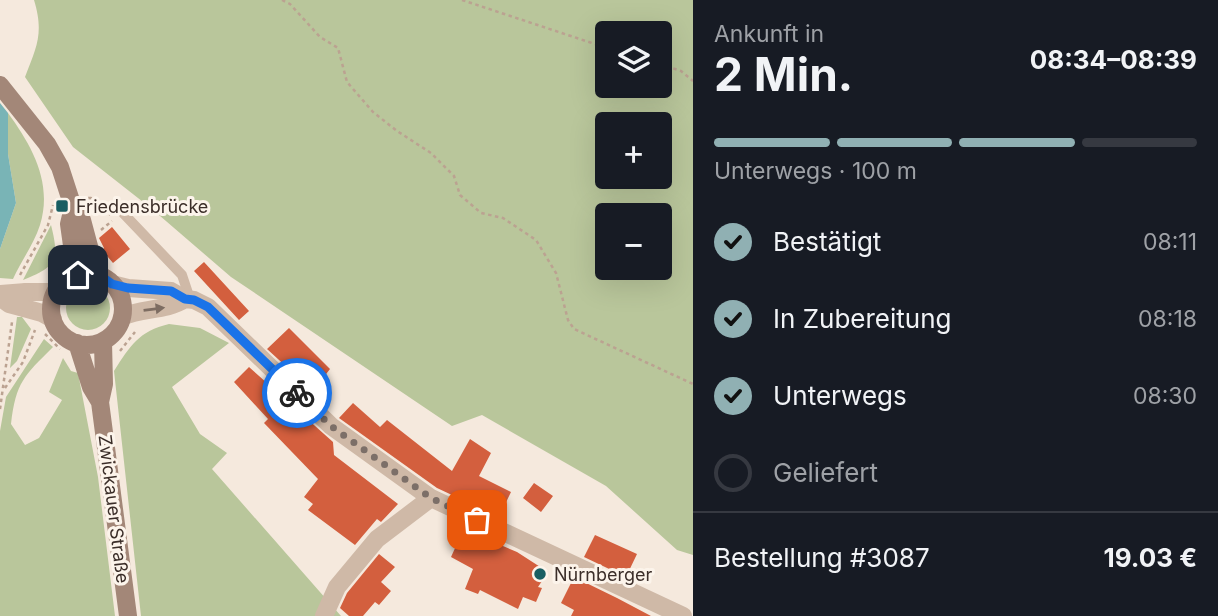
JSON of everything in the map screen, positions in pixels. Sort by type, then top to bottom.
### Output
[{"type":"main road","points":[[0,85],[47,144],[60,167],[75,267],[74,277]]},
{"type":"main road","points":[[66,206],[82,220],[87,240],[105,280],[121,299],[122,317],[114,333],[103,342],[90,345],[77,343]]},
{"type":"main road","points":[[53,319],[52,308],[56,292],[62,285],[74,277],[87,274],[105,280]]},
{"type":"main road","name":"Zwickauer Straße","points":[[53,319],[62,334],[77,343],[91,387],[100,402]]},
{"type":"main road","name":"Zwickauer Straße","points":[[103,342],[104,384],[100,402],[128,616]]},
{"type":"street","points":[[105,280],[128,288],[171,291],[208,307],[331,426],[431,498],[683,616]]},
{"type":"street","points":[[0,296],[9,304],[56,292]]},
{"type":"street","points":[[122,317],[131,312],[173,307],[187,299]]},
{"type":"street","points":[[23,301],[53,319]]},
{"type":"street","points":[[324,616],[337,587],[377,539],[431,498]]},
{"type":"lane","points":[[123,213],[182,275],[187,299]]},
{"type":"path","points":[[282,0],[290,4],[320,37],[338,48],[347,82],[373,112],[431,153],[454,176],[460,195],[481,213],[503,218],[536,240],[556,273],[568,320],[574,329],[693,384]]},
{"type":"path","points":[[462,0],[595,44]]},
{"type":"path","points":[[672,68],[681,71],[693,81]]},
{"type":"path","points":[[0,409],[23,301],[54,200],[66,206],[91,198],[115,219],[87,240]]},
{"type":"path","points":[[3,391],[31,345],[36,330],[23,301]]},
{"type":"green space","points":[[34,0],[693,0],[693,555],[677,550],[606,486],[482,415],[452,426],[231,277],[152,209],[73,147],[25,77],[38,39]]},
{"type":"green space","points":[[8,113],[32,152],[44,194],[40,225],[13,279],[0,278],[0,249],[16,203],[8,154]]},
{"type":"green space","points":[[51,225],[55,247],[53,261],[43,271],[23,280]]},
{"type":"green space","points":[[88,286],[97,287],[104,292],[109,299],[109,317],[104,324],[97,329],[88,330],[79,329],[72,324],[67,317],[66,308],[67,299],[72,292],[79,287]]},
{"type":"green space","points":[[17,317],[22,317],[31,329],[17,361],[10,368]]},
{"type":"green space","points":[[169,324],[200,328],[229,343],[172,387],[200,434],[227,453],[212,469],[341,616],[141,616],[114,371],[143,335]]},
{"type":"green space","points":[[44,339],[53,347],[23,381],[16,398],[11,424],[25,445],[39,438],[62,400],[49,392],[63,358],[71,371],[78,373],[98,477],[115,616],[0,616],[0,431],[6,397]]},
{"type":"water","points":[[0,103],[8,113],[8,154],[16,203],[0,249]]},
{"type":"building","points":[[112,227],[130,249],[113,263],[102,250],[104,248],[99,238]]},
{"type":"building","points":[[204,262],[249,311],[239,320],[194,271]]},
{"type":"building","points":[[289,328],[330,369],[313,391],[267,349]]},
{"type":"building","points":[[249,367],[333,442],[334,455],[398,504],[381,522],[377,519],[355,545],[308,510],[313,504],[304,497],[318,479],[264,423],[268,419],[234,382]]},
{"type":"building","points":[[353,403],[380,427],[387,420],[452,471],[470,439],[491,453],[479,476],[511,492],[499,517],[437,488],[339,418]]},
{"type":"building","points":[[534,483],[553,496],[541,512],[523,498]]},
{"type":"building","points":[[470,532],[517,552],[548,572],[538,587],[542,588],[536,602],[523,597],[518,609],[480,590],[478,594],[465,589],[473,569],[451,557],[461,535]]},
{"type":"building","points":[[595,535],[637,554],[626,577],[584,557]]},
{"type":"building","points":[[379,554],[395,567],[381,582],[391,591],[379,605],[375,602],[363,616],[349,616],[340,608],[347,593]]},
{"type":"building","points":[[574,577],[651,616],[571,616],[574,610],[561,603]]},
{"type":"way so far","points":[[297,393],[331,426],[431,498],[477,520]]},
{"type":"place","name":"Friedensbrücke","points":[[62,206]]},
{"type":"place","name":"Nürnberger","points":[[540,574]]},
{"type":"route","points":[[78,275],[99,275],[112,284],[128,288],[171,291],[208,307],[297,393]]}]
